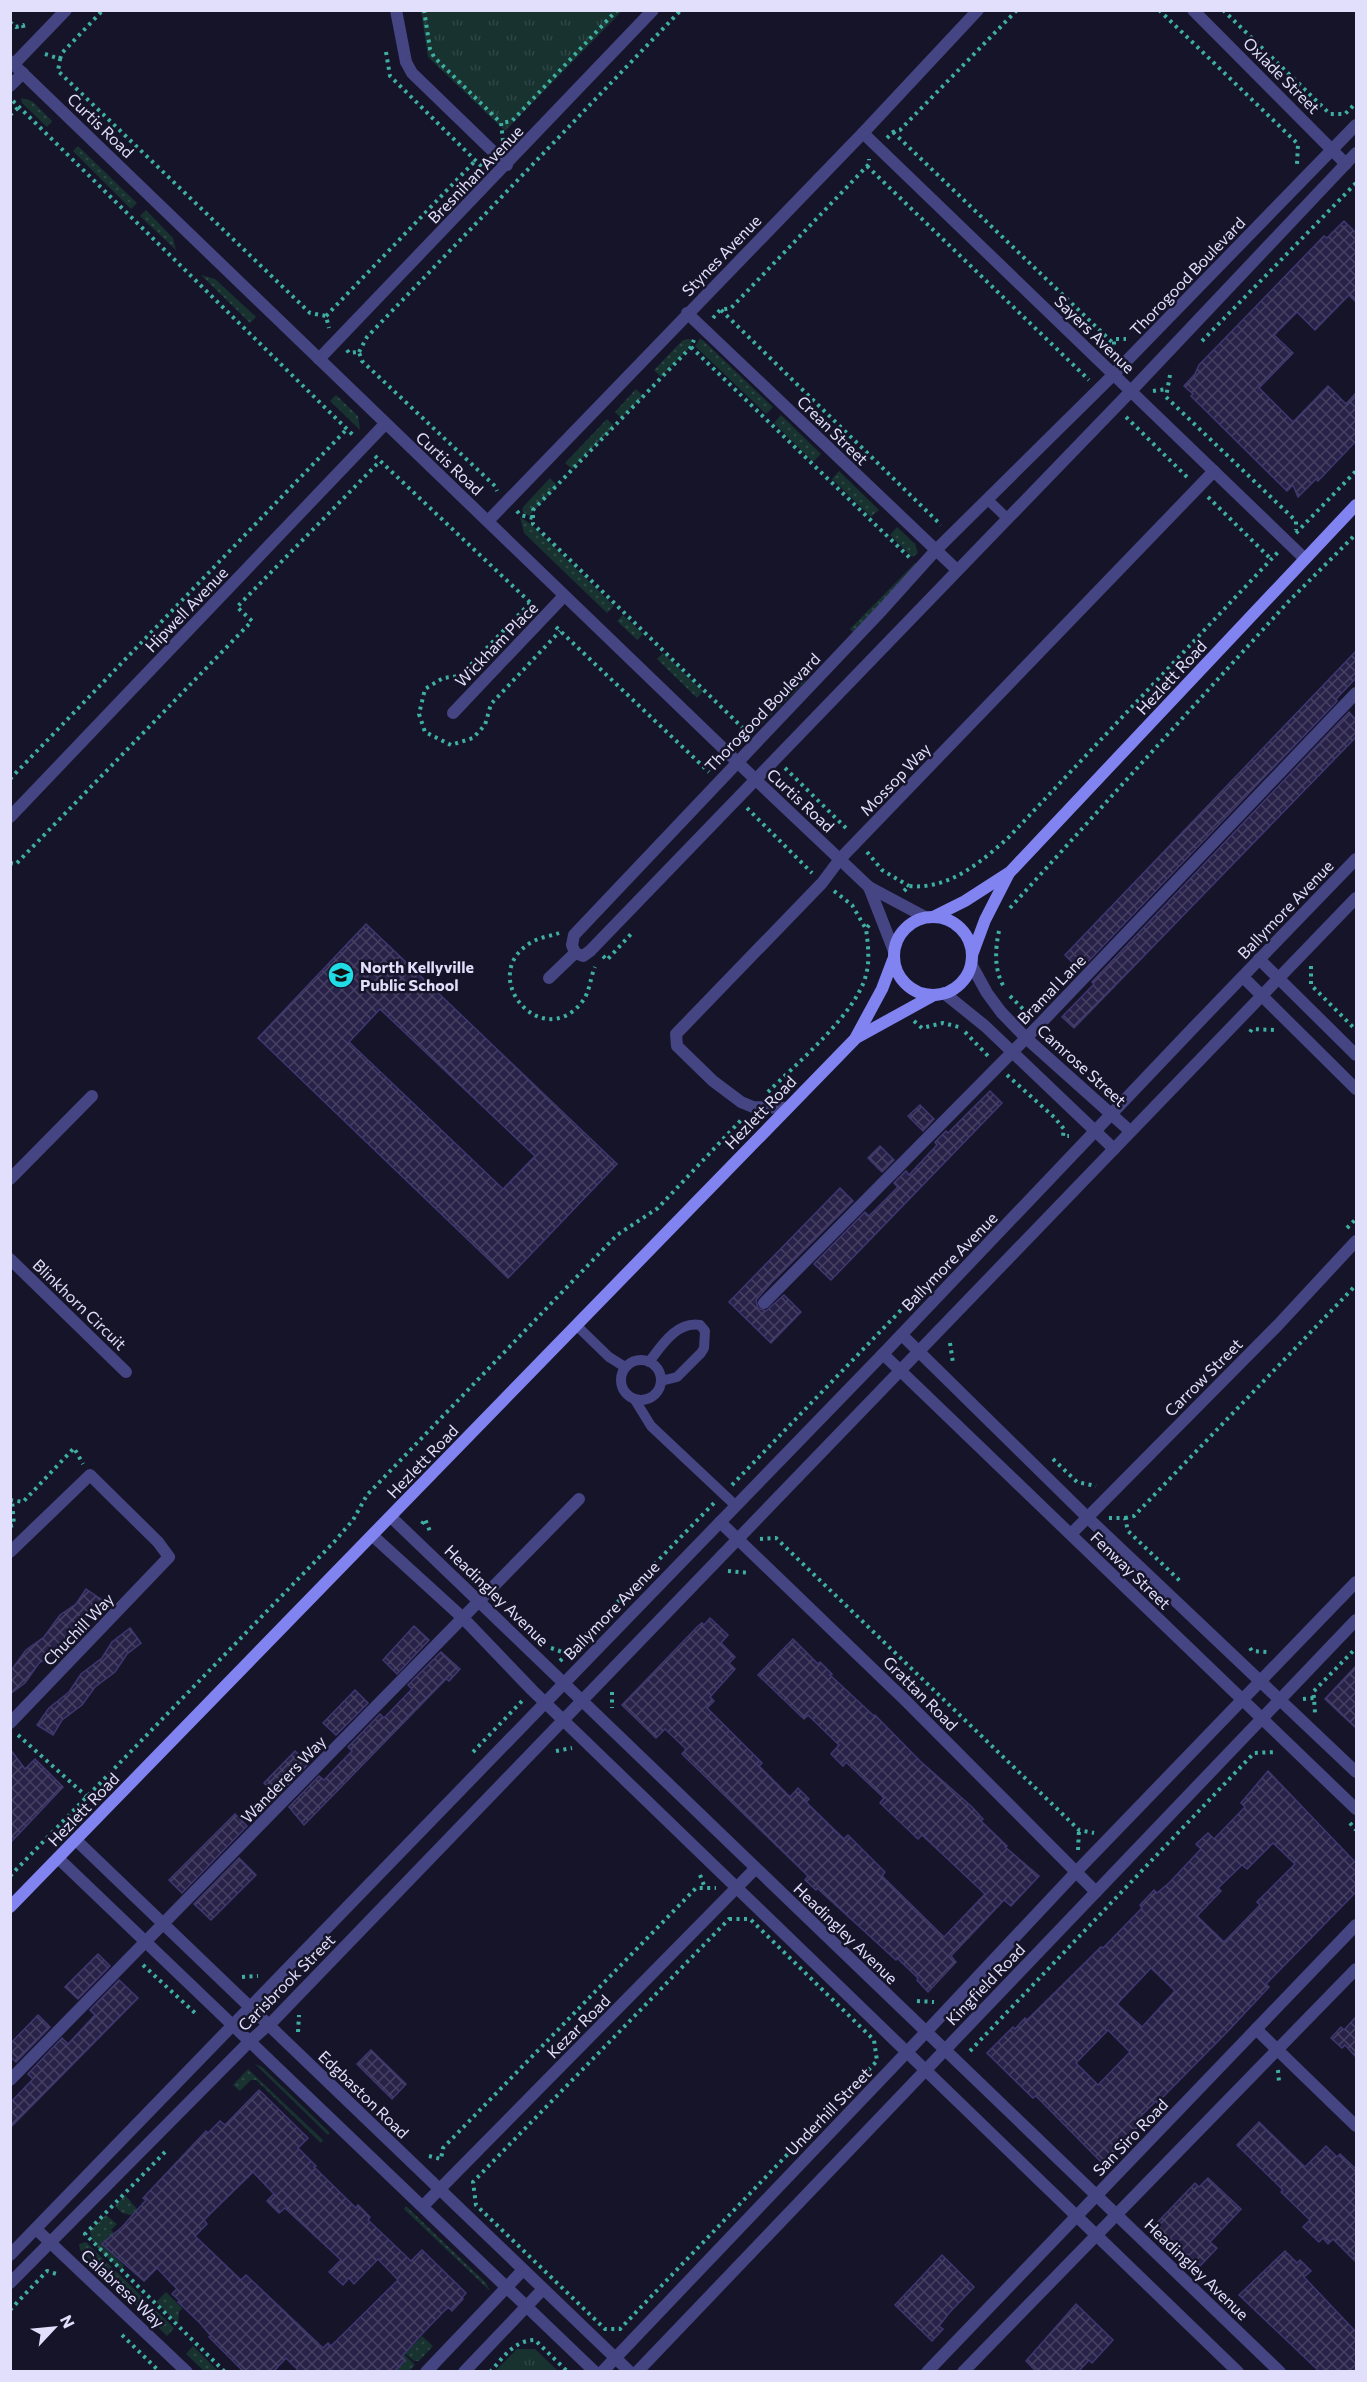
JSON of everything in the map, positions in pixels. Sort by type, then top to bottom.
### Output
[{"type":"main road","name":"Hezlett Road","points":[[930,917],[964,901],[1010,872],[1356,506]]},
{"type":"main road","name":"Hezlett Road","points":[[971,960],[985,920],[1010,872]]},
{"type":"main road","points":[[930,917],[951,921],[958,926],[968,939],[971,960],[965,979],[952,990],[939,994],[925,994],[908,986],[901,979],[894,956],[901,932],[916,920],[930,917]]},
{"type":"main road","name":"Hezlett Road","points":[[856,1038],[882,988],[894,956]]},
{"type":"main road","name":"Hezlett Road","points":[[10,1907],[856,1038],[903,1011],[939,994]]},
{"type":"street","points":[[10,86],[16,66],[66,10]]},
{"type":"street","points":[[396,10],[406,62],[412,73],[507,165]]},
{"type":"street","name":"Bresnihan Avenue","points":[[319,359],[653,10]]},
{"type":"street","name":"Stynes Avenue","points":[[488,521],[863,133],[978,10]]},
{"type":"street","name":"Oxlade Street","points":[[1193,10],[1346,164]]},
{"type":"street","name":"Curtis Road","points":[[16,66],[488,521],[563,597],[869,887],[930,917]]},
{"type":"street","name":"Thorogood Boulevard","points":[[575,953],[572,945],[574,935],[882,610],[932,547],[988,500],[1099,390],[1356,125]]},
{"type":"street","name":"Sayers Avenue","points":[[863,133],[1214,471],[1292,538],[1305,559]]},
{"type":"street","points":[[549,978],[575,953],[583,956],[590,951],[1131,391],[1356,153]]},
{"type":"street","name":"Crean Street","points":[[687,314],[957,570]]},
{"type":"street","name":"Hipwell Avenue","points":[[10,817],[385,424]]},
{"type":"street","name":"Mossop Way","points":[[747,1105],[713,1081],[677,1046],[676,1034],[822,883],[840,859],[1214,471]]},
{"type":"street","name":"Wickham Place","points":[[453,713],[563,597]]},
{"type":"street","name":"Bramal Lane","points":[[764,1303],[1026,1038],[1356,693]]},
{"type":"street","name":"Ballymore Avenue","points":[[563,1683],[902,1335],[1356,859]]},
{"type":"street","name":"Curtis Road","points":[[869,887],[881,914],[894,956]]},
{"type":"street","points":[[581,1700],[1356,898]]},
{"type":"street","points":[[1259,959],[1356,1055]]},
{"type":"street","name":"Camrose Street","points":[[971,960],[987,993],[1001,1012],[1026,1038],[1130,1131]]},
{"type":"street","points":[[1243,976],[1356,1089]]},
{"type":"street","points":[[939,994],[969,1012],[1113,1149]]},
{"type":"street","points":[[10,1179],[92,1096]]},
{"type":"street","points":[[747,1105],[787,1108]]},
{"type":"street","name":"Carrow Street","points":[[1071,1534],[1278,1325],[1356,1241]]},
{"type":"street","name":"Blinkhorn Circuit","points":[[10,1259],[126,1372]]},
{"type":"street","name":"Fenway Street","points":[[902,1335],[1088,1518],[1356,1772]]},
{"type":"street","name":"Fenway Street","points":[[883,1354],[1356,1809]]},
{"type":"street","points":[[13,1546],[90,1475]]},
{"type":"street","name":"Chuchill Way","points":[[10,1723],[169,1557],[158,1542],[90,1475]]},
{"type":"street","name":"Wanderers Way","points":[[10,2080],[579,1499]]},
{"type":"street","name":"Headingley Avenue","points":[[392,1517],[1280,2372]]},
{"type":"street","name":"Grattan Road","points":[[720,1522],[906,1701],[1096,1892]]},
{"type":"street","points":[[373,1536],[463,1618],[562,1720],[1238,2372]]},
{"type":"street","points":[[1076,1872],[1356,1581]]},
{"type":"street","name":"Kingfield Road","points":[[637,2372],[1356,1620]]},
{"type":"street","name":"Carisbrook Street","points":[[10,2255],[563,1683]]},
{"type":"street","name":"Carisbrook Street","points":[[10,2283],[250,2041],[269,2026],[581,1700]]},
{"type":"street","name":"Edgbaston Road","points":[[76,1840],[630,2372]]},
{"type":"street","points":[[58,1858],[595,2372]]},
{"type":"street","name":"Kezar Road","points":[[423,2206],[755,1869]]},
{"type":"street","name":"Underhill Street","points":[[602,2372],[1076,1872]]},
{"type":"street","name":"San Siro Road","points":[[929,2371],[1356,1925]]},
{"type":"street","points":[[963,2372],[1356,1969]]},
{"type":"street","points":[[1256,2029],[1356,2126]]},
{"type":"street","name":"Calabrese Way","points":[[36,2229],[187,2372]]},
{"type":"street","points":[[426,2372],[523,2270]]},
{"type":"street","points":[[465,2372],[543,2289]]},
{"type":"lane","points":[[988,500],[1007,518]]},
{"type":"lane","points":[[576,1325],[609,1357],[625,1367]]},
{"type":"lane","points":[[649,1362],[674,1332],[684,1325],[700,1325],[705,1331],[704,1348],[700,1353],[677,1377],[661,1381]]},
{"type":"lane","points":[[636,1360],[649,1362],[658,1370],[660,1387],[647,1400],[635,1400],[629,1397],[621,1386],[620,1379],[625,1367],[636,1360]]},
{"type":"lane","points":[[635,1400],[651,1426],[735,1505]]},
{"type":"path","points":[[103,10],[62,53],[58,71],[310,313],[326,316]]},
{"type":"path","points":[[424,10],[430,49],[434,57],[501,123],[507,165]]},
{"type":"path","points":[[501,123],[512,121],[617,10]]},
{"type":"path","points":[[533,518],[520,515],[497,494],[495,486],[362,361],[359,352],[368,337],[681,10]]},
{"type":"path","points":[[757,741],[533,524],[533,510],[691,347],[720,310],[731,308],[869,164],[869,156],[893,132],[900,130],[1017,10]]},
{"type":"path","points":[[1159,10],[1298,144],[1297,163],[1289,172]]},
{"type":"path","points":[[1223,10],[1330,114],[1337,114]]},
{"type":"path","points":[[10,22],[16,27],[23,25],[26,35],[44,54],[60,59]]},
{"type":"path","points":[[10,98],[364,446],[719,781]]},
{"type":"path","points":[[10,115],[19,107]]},
{"type":"path","points":[[893,132],[1114,345]]},
{"type":"path","points":[[326,316],[475,160]]},
{"type":"path","points":[[867,166],[1099,390]]},
{"type":"path","points":[[1201,343],[1356,183]]},
{"type":"path","points":[[720,310],[944,528],[932,547]]},
{"type":"path","points":[[326,316],[329,329],[349,353],[359,352]]},
{"type":"path","points":[[1085,376],[1094,375],[1115,352],[1114,339],[1126,339],[1134,331]]},
{"type":"path","points":[[691,347],[912,560],[904,568]]},
{"type":"path","points":[[1176,368],[1168,376],[1167,397],[1296,521],[1292,538]]},
{"type":"path","points":[[1082,386],[1085,376]]},
{"type":"path","points":[[1116,406],[1271,559]]},
{"type":"path","points":[[10,779],[348,429]]},
{"type":"path","points":[[10,863],[16,864],[252,621],[237,607],[380,461]]},
{"type":"path","points":[[776,759],[859,840],[882,870],[909,886],[931,886],[944,883],[978,863],[1009,837],[1356,471]]},
{"type":"path","points":[[1008,912],[1022,893],[1288,603],[1356,534]]},
{"type":"path","points":[[10,1876],[334,1542],[352,1520],[367,1495],[617,1235],[658,1208],[747,1105],[839,1019],[853,1002],[866,974],[868,950],[866,929],[852,905],[822,883],[738,799]]},
{"type":"path","points":[[894,900],[909,886]]},
{"type":"path","points":[[866,929],[881,914]]},
{"type":"path","points":[[999,932],[1001,926]]},
{"type":"path","points":[[1310,967],[1311,985],[1356,1030]]},
{"type":"path","points":[[866,974],[882,988]]},
{"type":"path","points":[[903,1011],[921,1028],[943,1023],[956,1025],[963,1030],[998,1066],[1061,1123],[1064,1129],[1063,1136],[1071,1136],[1083,1146]]},
{"type":"path","points":[[1246,1035],[1252,1029],[1273,1029],[1282,1037]]},
{"type":"path","points":[[1340,1236],[1356,1219]]},
{"type":"path","points":[[1086,1485],[1088,1518],[1134,1516],[1356,1285]]},
{"type":"path","points":[[950,1343],[953,1363],[961,1371]]},
{"type":"path","points":[[10,1526],[14,1525],[11,1500],[22,1502],[74,1448],[90,1475]]},
{"type":"path","points":[[1052,1458],[1077,1482],[1098,1487]]},
{"type":"path","points":[[1125,1518],[1128,1531],[1186,1587]]},
{"type":"path","points":[[759,1539],[776,1538],[1079,1830],[1096,1833]]},
{"type":"path","points":[[728,1571],[748,1571],[757,1580]]},
{"type":"path","points":[[1244,1643],[1252,1651],[1274,1653]]},
{"type":"path","points":[[1314,1698],[1313,1692],[1356,1648]]},
{"type":"path","points":[[612,1691],[612,1709]]},
{"type":"path","points":[[10,1729],[86,1796]]},
{"type":"path","points":[[970,2051],[1254,1753],[1279,1752]]},
{"type":"path","points":[[1349,1822],[1356,1830]]},
{"type":"path","points":[[441,2159],[443,2148],[696,1888],[737,1888]]},
{"type":"path","points":[[729,1919],[750,1920],[874,2040],[877,2061],[620,2329],[613,2329],[605,2329],[476,2205],[473,2182],[729,1919]]},
{"type":"path","points":[[132,1954],[197,2016]]},
{"type":"path","points":[[241,1977],[258,1977]]},
{"type":"path","points":[[913,2001],[936,2002]]},
{"type":"path","points":[[85,2234],[225,2372]]},
{"type":"path","points":[[10,2310],[47,2271],[60,2275]]},
{"type":"path","points":[[490,2372],[515,2345],[523,2340],[535,2340],[568,2372]]},
{"type":"green space","points":[[421,10],[622,11],[505,131],[428,57]]},
{"type":"green space","points":[[21,98],[32,101],[52,121],[47,127],[22,103]]},
{"type":"green space","points":[[78,146],[137,203],[131,209],[73,151]]},
{"type":"green space","points":[[146,210],[173,238],[176,250],[140,216]]},
{"type":"green space","points":[[201,275],[215,279],[256,317],[250,323]]},
{"type":"green space","points":[[693,339],[690,347],[661,377],[654,370],[683,340]]},
{"type":"green space","points":[[700,339],[773,407],[766,414],[695,346]]},
{"type":"green space","points":[[636,389],[643,396],[621,418],[615,412]]},
{"type":"green space","points":[[336,395],[358,416],[360,430],[330,401]]},
{"type":"green space","points":[[781,415],[821,454],[813,462],[774,423]]},
{"type":"green space","points":[[607,419],[614,426],[572,469],[565,463]]},
{"type":"green space","points":[[839,471],[879,510],[871,517],[832,479]]},
{"type":"green space","points":[[550,478],[557,486],[529,516],[522,511],[523,507]]},
{"type":"green space","points":[[520,517],[532,525],[614,606],[607,613],[524,533]]},
{"type":"green space","points":[[897,527],[915,544],[918,553],[912,557],[890,535]]},
{"type":"green space","points":[[917,563],[914,568],[853,632],[850,629]]},
{"type":"green space","points":[[623,615],[643,634],[637,640],[617,621]]},
{"type":"green space","points":[[663,653],[703,691],[697,698],[657,659]]},
{"type":"green space","points":[[803,679],[806,681],[754,732],[753,731]]},
{"type":"green space","points":[[255,2064],[262,2067],[330,2133],[328,2135]]},
{"type":"green space","points":[[248,2069],[323,2140],[321,2143],[256,2080],[251,2080],[240,2091],[233,2085]]},
{"type":"green space","points":[[125,2195],[137,2209],[135,2212],[149,2233],[131,2215],[122,2213],[115,2206]]},
{"type":"green space","points":[[406,2206],[486,2283],[489,2290],[404,2209]]},
{"type":"green space","points":[[106,2215],[117,2224],[111,2230],[114,2233],[103,2244],[124,2266],[121,2270],[102,2252],[91,2237],[90,2231]]},
{"type":"green space","points":[[86,2242],[174,2328],[167,2336],[80,2250],[79,2244]]},
{"type":"green space","points":[[166,2292],[182,2308],[179,2312],[178,2324],[156,2302]]},
{"type":"green space","points":[[422,2336],[433,2346],[419,2361],[414,2361],[406,2354],[415,2365],[409,2371],[396,2371],[405,2360],[398,2353],[405,2346],[409,2349]]},
{"type":"green space","points":[[193,2346],[217,2370],[204,2371],[186,2354]]},
{"type":"green space","points":[[517,2349],[535,2349],[558,2371],[495,2371]]},
{"type":"building","points":[[1344,221],[1356,233],[1356,302],[1349,295],[1315,330],[1297,312],[1274,335],[1293,353],[1259,388],[1293,422],[1328,386],[1346,404],[1356,393],[1356,441],[1318,481],[1316,479],[1298,497],[1293,485],[1287,491],[1191,396],[1193,394],[1184,386],[1195,374],[1199,365],[1324,236],[1327,238]]},
{"type":"building","points":[[1356,651],[1356,678],[1336,699],[1337,701],[1080,970],[1065,955]]},
{"type":"building","points":[[1349,712],[1356,720],[1356,737],[1074,1028],[1062,1017],[1094,984],[1092,982]]},
{"type":"building","points":[[366,924],[617,1164],[508,1278],[258,1038]],"holes":[[[380,1009],[535,1156],[503,1189],[349,1042]]]},
{"type":"building","points":[[990,1091],[1002,1103],[831,1280],[814,1264],[865,1212],[869,1216],[898,1187],[894,1183],[906,1171],[909,1175],[937,1145],[935,1142],[946,1131],[948,1133]]},
{"type":"building","points":[[920,1105],[934,1119],[923,1131],[908,1116]]},
{"type":"building","points":[[880,1146],[894,1160],[882,1172],[868,1158]]},
{"type":"building","points":[[840,1188],[853,1201],[756,1300],[758,1308],[766,1311],[784,1295],[801,1312],[771,1343],[729,1302]]},
{"type":"building","points":[[86,1589],[102,1600],[89,1617],[73,1629],[56,1652],[39,1663],[25,1683],[10,1694],[10,1672],[26,1650],[44,1637],[60,1615],[76,1604]]},
{"type":"building","points":[[710,1618],[728,1635],[721,1643],[735,1657],[729,1663],[735,1669],[710,1697],[714,1701],[707,1708],[762,1763],[759,1766],[790,1797],[798,1788],[809,1799],[806,1802],[844,1839],[848,1835],[885,1872],[882,1876],[944,1937],[985,1894],[922,1835],[918,1839],[880,1803],[884,1798],[846,1762],[843,1766],[831,1754],[839,1745],[808,1715],[804,1719],[758,1675],[793,1639],[818,1664],[820,1662],[832,1674],[830,1675],[875,1715],[920,1761],[972,1807],[983,1819],[981,1821],[1007,1846],[1005,1847],[1039,1876],[1011,1906],[1004,1900],[951,1956],[956,1962],[928,1992],[917,1980],[918,1978],[897,1958],[896,1960],[817,1888],[816,1890],[805,1880],[808,1876],[682,1754],[686,1749],[665,1729],[656,1738],[622,1705],[698,1626],[702,1623],[704,1625]]},
{"type":"building","points":[[414,1626],[429,1640],[397,1674],[383,1660]]},
{"type":"building","points":[[130,1628],[141,1643],[127,1654],[115,1672],[95,1687],[82,1705],[62,1720],[53,1735],[37,1725],[49,1708],[69,1692],[81,1674],[102,1658],[112,1642]]},
{"type":"building","points":[[441,1652],[460,1669],[449,1681],[446,1679],[304,1825],[289,1807],[319,1776],[324,1780],[352,1751],[348,1747],[380,1714],[384,1718],[412,1689],[408,1685]]},
{"type":"building","points":[[1356,1666],[1356,1728],[1325,1699]]},
{"type":"building","points":[[355,1690],[368,1703],[336,1735],[323,1723]]},
{"type":"building","points":[[10,1749],[25,1769],[35,1759],[63,1787],[10,1843]]},
{"type":"building","points":[[295,1751],[308,1764],[277,1796],[264,1783]]},
{"type":"building","points":[[1268,1771],[1356,1863],[1356,1892],[1266,1984],[1269,1987],[1229,2030],[1157,2103],[1156,2101],[1135,2122],[1139,2126],[1103,2164],[1036,2096],[1033,2098],[987,2053],[1013,2027],[1015,2029],[1025,2018],[1027,2020],[1101,1947],[1103,1948],[1142,1908],[1140,1905],[1154,1890],[1157,1893],[1169,1883],[1201,1849],[1196,1844],[1208,1833],[1214,1839],[1245,1807],[1241,1803]],"holes":[[[1273,1843],[1295,1864],[1257,1902],[1260,1905],[1224,1942],[1197,1916],[1221,1891],[1218,1888],[1242,1865],[1247,1869]],[[1151,1968],[1175,1991],[1142,2027],[1117,2004]],[[1108,2030],[1130,2052],[1098,2085],[1076,2063]]]},
{"type":"building","points":[[235,1814],[247,1826],[182,1893],[169,1880]]},
{"type":"building","points":[[239,1858],[256,1875],[211,1920],[194,1904]]},
{"type":"building","points":[[98,1954],[110,1966],[78,1999],[65,1987]]},
{"type":"building","points":[[119,1980],[138,1998],[10,2128],[10,2103],[33,2079],[28,2074],[62,2038],[68,2044],[95,2015],[90,2010]]},
{"type":"building","points":[[38,2015],[50,2027],[16,2062],[10,2057],[10,2044]]},
{"type":"building","points":[[1356,2017],[1356,2057],[1345,2045],[1342,2048],[1331,2038],[1341,2027],[1344,2030]]},
{"type":"building","points":[[371,2050],[406,2084],[392,2099],[357,2064]]},
{"type":"building","points":[[259,2090],[308,2138],[298,2148],[356,2208],[358,2205],[370,2217],[368,2220],[411,2261],[422,2250],[466,2293],[452,2311],[448,2307],[420,2336],[402,2356],[405,2360],[394,2372],[300,2372],[286,2358],[273,2372],[244,2372],[178,2302],[180,2301],[172,2294],[177,2289],[157,2268],[144,2281],[102,2244],[122,2227],[146,2200],[143,2198],[206,2131],[208,2133],[220,2121],[225,2125]],"holes":[[[253,2172],[274,2194],[267,2201],[279,2213],[285,2208],[341,2260],[329,2272],[343,2285],[349,2278],[354,2284],[378,2259],[398,2280],[331,2346],[328,2343],[323,2348],[246,2275],[241,2280],[195,2236],[207,2224],[204,2220]]]},
{"type":"building","points":[[1259,2122],[1305,2167],[1326,2146],[1337,2157],[1340,2154],[1356,2169],[1356,2262],[1333,2239],[1328,2244],[1323,2238],[1319,2242],[1303,2227],[1310,2220],[1237,2145]]},
{"type":"building","points":[[1208,2178],[1241,2209],[1210,2242],[1217,2248],[1200,2266],[1155,2225],[1195,2183],[1199,2187]]},
{"type":"building","points":[[1285,2251],[1297,2263],[1300,2260],[1311,2271],[1304,2277],[1356,2332],[1356,2372],[1320,2372],[1239,2295]]},
{"type":"building","points":[[942,2255],[974,2287],[949,2313],[939,2326],[943,2329],[932,2341],[895,2305]]},
{"type":"building","points":[[1076,2304],[1113,2340],[1092,2363],[1089,2360],[1078,2372],[1037,2372],[1026,2361]]},
{"type":"place","name":"North Kellyville Public School","points":[[341,975]]}]
